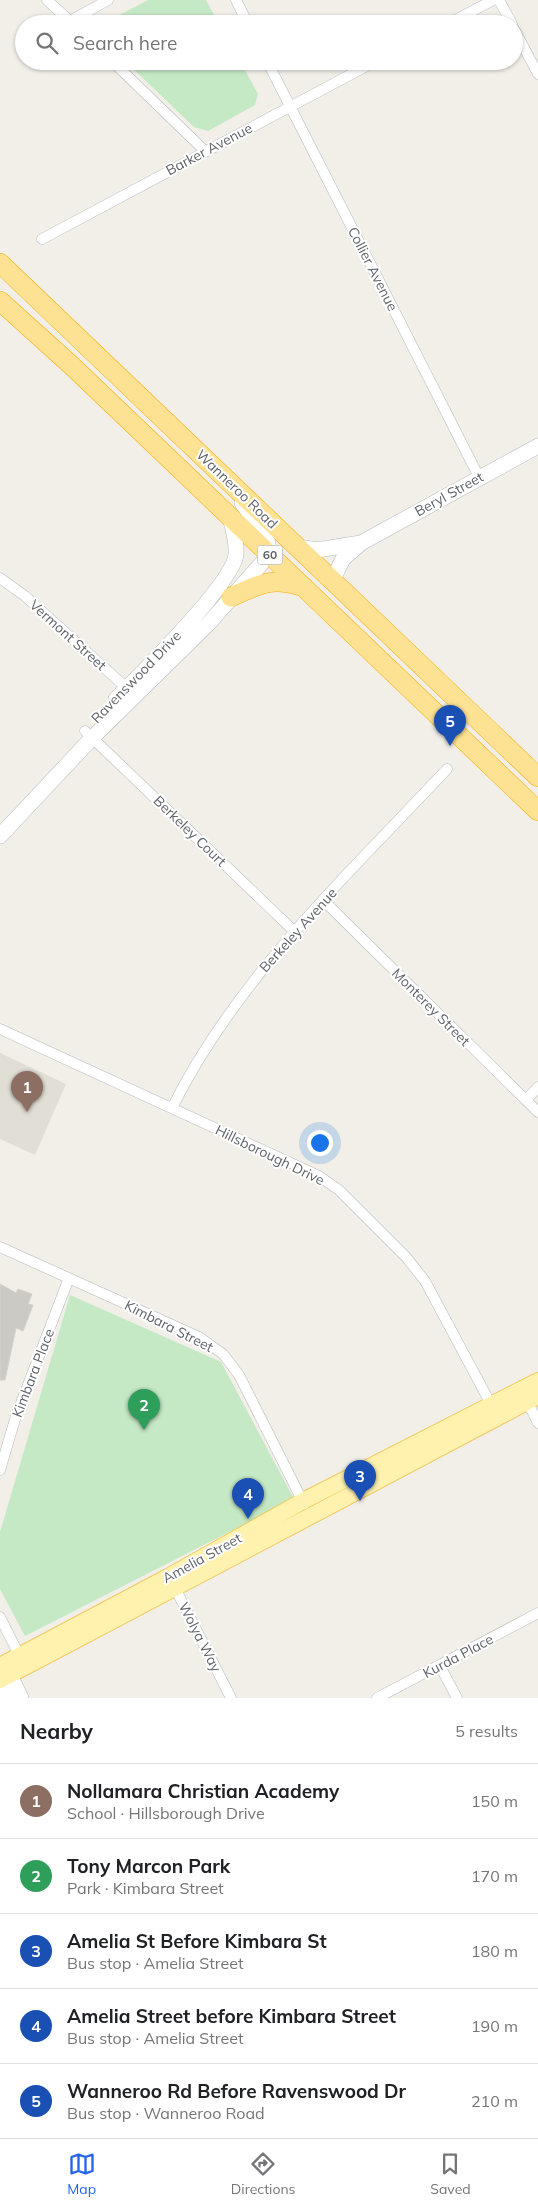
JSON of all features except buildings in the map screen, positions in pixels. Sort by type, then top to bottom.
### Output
[{"type":"highway","name":"Wanneroo Road","points":[[0,263],[538,777]]},
{"type":"highway","name":"Wanneroo Road","points":[[0,300],[270,554],[538,811]]},
{"type":"highway","points":[[232,597],[271,582],[283,581],[305,588]]},
{"type":"main road","name":"Amelia Street","points":[[172,1583],[303,1501],[529,1396],[538,1381]]},
{"type":"main road","name":"Amelia Street","points":[[3,1674],[22,1661],[172,1583],[310,1516],[495,1412]]},
{"type":"street","points":[[47,0],[64,15]]},
{"type":"street","points":[[83,15],[108,0]]},
{"type":"street","points":[[236,0],[244,15]]},
{"type":"street","points":[[465,15],[493,0]]},
{"type":"street","points":[[499,0],[507,15]]},
{"type":"street","points":[[523,46],[538,74]]},
{"type":"street","points":[[121,70],[205,151]]},
{"type":"street","name":"Collier Avenue","points":[[272,70],[479,477]]},
{"type":"street","name":"Barker Avenue","points":[[42,238],[359,70]]},
{"type":"street","name":"Beryl Street","points":[[332,581],[343,559],[361,542],[538,446]]},
{"type":"street","points":[[218,472],[262,530],[268,541],[270,554]]},
{"type":"street","name":"Ravenswood Drive","points":[[131,692],[224,580],[232,567],[236,555],[235,538],[230,517]]},
{"type":"street","name":"Beryl Street","points":[[298,547],[317,550],[361,542]]},
{"type":"street","name":"Ravenswood Drive","points":[[0,821],[131,692],[180,653],[270,554]]},
{"type":"street","name":"Vermont Street","points":[[0,578],[25,596],[131,692]]},
{"type":"street","name":"Ravenswood Drive","points":[[0,836],[88,734]]},
{"type":"street","name":"Berkeley Court","points":[[88,734],[295,932]]},
{"type":"street","name":"Berkeley Avenue","points":[[172,1108],[183,1085],[246,990],[295,932],[447,769]]},
{"type":"street","name":"Monterey Street","points":[[324,901],[538,1112]]},
{"type":"street","name":"Hillsborough Drive","points":[[0,1029],[320,1176],[338,1190],[406,1257],[425,1281],[495,1412]]},
{"type":"street","points":[[526,1100],[538,1087]]},
{"type":"street","name":"Kimbara Street","points":[[0,1247],[198,1337],[223,1354],[239,1375],[310,1516]]},
{"type":"street","name":"Kimbara Place","points":[[0,1470],[16,1416],[70,1278]]},
{"type":"street","points":[[529,1396],[538,1423]]},
{"type":"street","name":"Wolya Way","points":[[172,1583],[231,1698]]},
{"type":"street","name":"Kurda Place","points":[[377,1698],[538,1613]]},
{"type":"street","points":[[0,1617],[22,1661]]},
{"type":"street","points":[[440,1666],[457,1698]]},
{"type":"street","points":[[3,1674],[8,1698]]},
{"type":"street","points":[[3,1674],[21,1698]]},
{"type":"shaded area","points":[[0,1053],[66,1084],[35,1155],[0,1139]]},
{"type":"green space","points":[[148,0],[206,0],[214,15],[120,15]]},
{"type":"green space","points":[[134,70],[245,70],[258,94],[255,105],[208,131],[194,127]]},
{"type":"green space","points":[[70,1295],[221,1362],[294,1499],[25,1636],[0,1589],[0,1532]]},
{"type":"place","name":"Wanneroo Rd Before Ravenswood Dr","points":[[450,746]]},
{"type":"place","name":"Nollamara Christian Academy","points":[[27,1112]]},
{"type":"place","name":"Tony Marcon Park","points":[[144,1430]]},
{"type":"place","name":"Amelia St Before Kimbara St","points":[[360,1501]]},
{"type":"place","name":"Amelia Street before Kimbara Street","points":[[248,1519]]}]
